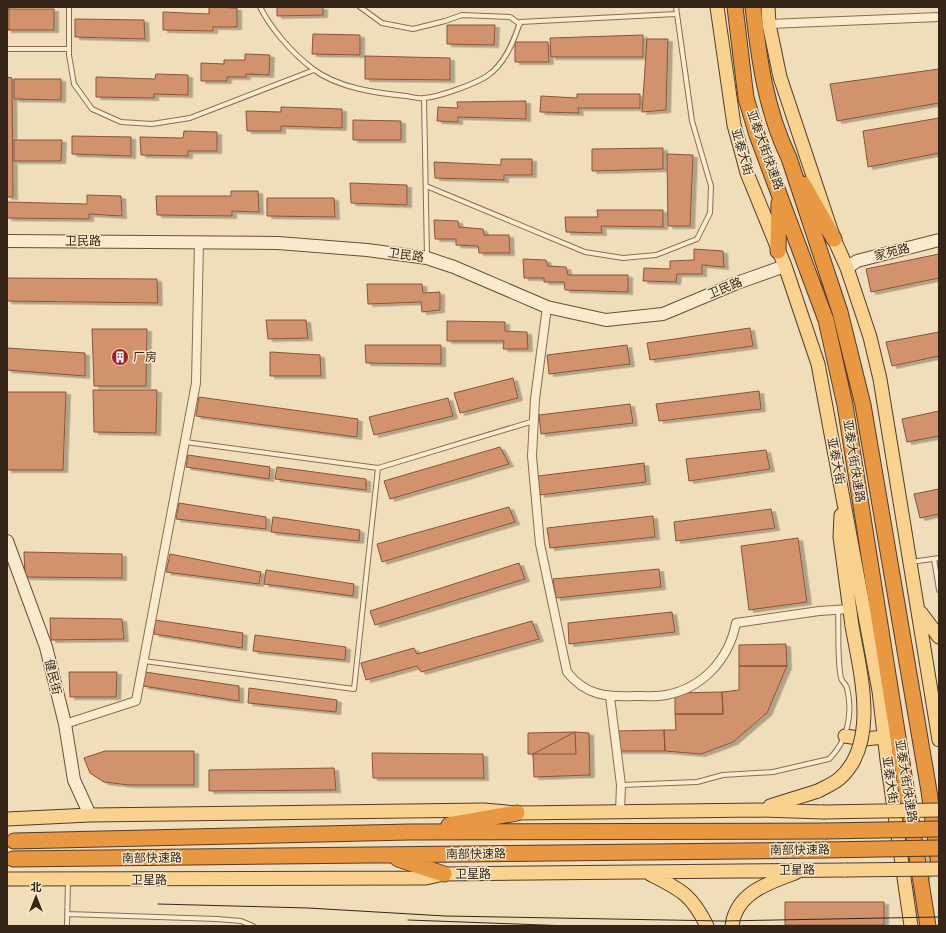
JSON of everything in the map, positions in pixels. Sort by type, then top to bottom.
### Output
[{"type":"highway","name":"亚泰大街快速路","points":[[735,7],[746,98],[758,135],[826,320],[844,405],[925,896],[928,926]]},
{"type":"highway","name":"亚泰大街快速路","points":[[753,7],[758,52],[778,136],[789,158],[840,312],[863,405],[929,791],[939,865]]},
{"type":"highway","points":[[789,158],[834,239]]},
{"type":"highway","points":[[778,251],[779,190]]},
{"type":"highway","points":[[410,832],[517,813]]},
{"type":"highway","name":"南部快速路","points":[[14,841],[410,832],[825,831],[939,829]]},
{"type":"highway","name":"南部快速路","points":[[13,859],[939,848]]},
{"type":"highway","points":[[386,855],[444,874]]},
{"type":"main road","name":"亚泰大街","points":[[717,7],[734,125],[747,173],[785,266],[818,364],[879,691],[884,737],[911,926]]},
{"type":"main road","points":[[768,7],[769,24],[780,77],[834,239],[847,268],[870,336],[880,379],[939,740]]},
{"type":"main road","points":[[759,810],[818,791],[840,778],[853,762],[862,741],[864,727],[862,690],[852,626],[844,609],[840,537],[842,492]]},
{"type":"main road","points":[[918,607],[931,628],[939,637]]},
{"type":"main road","points":[[845,736],[865,739],[884,737]]},
{"type":"main road","points":[[7,819],[90,815],[484,810],[517,813],[759,810],[822,812],[939,810]]},
{"type":"main road","name":"卫星路","points":[[7,879],[426,878],[444,874],[939,869]]},
{"type":"main road","points":[[732,926],[733,918],[738,908],[755,889],[802,870]]},
{"type":"main road","points":[[649,873],[672,885],[692,900],[707,926]]},
{"type":"main road","points":[[903,926],[908,903]]},
{"type":"street","points":[[769,24],[939,17]]},
{"type":"street","name":"家苑路","points":[[847,268],[857,261],[939,240]]},
{"type":"street","name":"卫民路","points":[[7,241],[278,243],[367,250],[427,258],[454,267],[547,307],[606,320],[664,314],[737,283],[785,266]]},
{"type":"street","points":[[65,724],[136,701],[196,383],[199,242]]},
{"type":"street","points":[[547,307],[534,421],[532,456],[540,544],[567,672],[575,682],[598,694],[610,697],[665,695],[691,686],[704,677],[724,657],[733,640],[736,623],[844,609]]},
{"type":"street","name":"健民街","points":[[7,541],[46,647],[65,724],[74,780],[90,815]]},
{"type":"street","points":[[610,697],[621,785],[620,812]]},
{"type":"lane","points":[[69,7],[68,49],[74,84],[92,109],[121,122],[152,124],[190,118],[314,70]]},
{"type":"lane","points":[[260,7],[266,19],[290,48],[314,70],[337,82],[375,93],[424,98],[459,89],[488,76],[510,50],[520,24]]},
{"type":"lane","points":[[360,7],[382,23],[413,29],[462,15],[510,17],[520,24],[676,14]]},
{"type":"lane","points":[[426,186],[585,252],[623,258],[656,255],[697,239],[710,213],[711,186],[692,121],[676,7]]},
{"type":"lane","points":[[7,49],[68,49]]},
{"type":"lane","points":[[424,98],[427,258]]},
{"type":"lane","points":[[184,442],[378,468],[534,421]]},
{"type":"lane","points":[[143,661],[354,689],[378,468]]},
{"type":"lane","points":[[911,562],[939,558]]},
{"type":"lane","points":[[934,559],[939,590]]},
{"type":"lane","points":[[621,785],[687,783],[723,775],[786,770],[829,759],[834,754],[845,736],[849,709],[847,688],[841,678],[844,609]]},
{"type":"lane","points":[[68,880],[68,926]]},
{"type":"lane","points":[[67,914],[217,919],[241,921],[253,926]]},
{"type":"building","points":[[7,7],[9,7],[9,30],[7,30]]},
{"type":"building","points":[[209,7],[237,8],[237,27],[213,27],[213,31],[163,30],[163,12],[209,14]]},
{"type":"building","points":[[277,7],[323,7],[323,15],[277,16]]},
{"type":"building","points":[[7,9],[54,9],[54,30],[7,30]]},
{"type":"building","points":[[75,19],[144,20],[145,39],[75,37]]},
{"type":"building","points":[[447,25],[495,25],[494,45],[447,44]]},
{"type":"building","points":[[313,34],[360,35],[360,55],[312,54]]},
{"type":"building","points":[[643,35],[643,57],[551,57],[550,38]]},
{"type":"building","points":[[647,39],[668,39],[666,110],[642,112]]},
{"type":"building","points":[[515,42],[548,42],[549,62],[515,62]]},
{"type":"building","points":[[245,54],[270,55],[269,75],[246,74],[246,77],[227,77],[227,81],[201,81],[201,63],[224,64],[224,60],[245,60]]},
{"type":"building","points":[[365,56],[450,58],[450,80],[365,79]]},
{"type":"building","points":[[939,69],[939,103],[837,121],[830,84]]},
{"type":"building","points":[[156,74],[188,75],[188,95],[154,94],[154,98],[96,97],[96,77],[155,79]]},
{"type":"building","points":[[7,77],[12,78],[13,197],[7,197]]},
{"type":"building","points":[[14,79],[61,79],[61,100],[14,99]]},
{"type":"building","points":[[577,94],[640,94],[640,108],[578,108],[579,113],[540,112],[541,96],[577,98]]},
{"type":"building","points":[[526,101],[526,119],[458,117],[458,122],[437,121],[438,107],[458,108],[457,102]]},
{"type":"building","points":[[281,107],[342,109],[342,128],[281,126],[281,131],[247,131],[246,111],[281,112]]},
{"type":"building","points":[[939,118],[939,153],[868,167],[863,131]]},
{"type":"building","points":[[353,120],[401,121],[401,140],[353,140]]},
{"type":"building","points":[[184,131],[217,132],[217,151],[188,151],[188,156],[141,155],[140,137],[183,138]]},
{"type":"building","points":[[72,136],[131,137],[131,156],[72,154]]},
{"type":"building","points":[[14,140],[62,140],[61,161],[14,161]]},
{"type":"building","points":[[663,148],[663,169],[592,171],[592,149]]},
{"type":"building","points":[[667,154],[693,155],[690,226],[668,226]]},
{"type":"building","points":[[501,159],[532,159],[532,175],[504,175],[504,180],[435,178],[434,162],[501,165]]},
{"type":"building","points":[[350,183],[407,185],[407,205],[351,203]]},
{"type":"building","points":[[231,191],[258,191],[259,212],[232,211],[232,216],[157,215],[156,196],[231,196]]},
{"type":"building","points":[[87,195],[121,196],[122,216],[89,214],[89,219],[7,218],[7,202],[87,204]]},
{"type":"building","points":[[267,198],[334,198],[335,217],[267,216]]},
{"type":"building","points":[[597,210],[663,210],[663,227],[601,226],[602,233],[566,232],[565,217],[598,217]]},
{"type":"building","points":[[434,220],[458,221],[459,227],[483,229],[484,235],[509,235],[510,253],[479,253],[478,246],[456,245],[456,239],[435,239]]},
{"type":"building","points":[[694,249],[723,251],[724,267],[702,265],[702,274],[677,274],[676,282],[643,281],[644,268],[670,269],[670,261],[694,260]]},
{"type":"building","points":[[939,254],[939,278],[871,292],[866,269]]},
{"type":"building","points":[[523,259],[546,260],[548,266],[566,267],[568,275],[628,275],[628,292],[565,290],[564,282],[544,282],[544,278],[524,278]]},
{"type":"building","points":[[7,278],[157,279],[158,303],[7,301]]},
{"type":"building","points":[[367,284],[422,284],[423,293],[440,292],[440,310],[422,312],[421,302],[368,304]]},
{"type":"building","points":[[266,320],[306,320],[308,338],[268,339]]},
{"type":"building","points":[[447,321],[505,322],[505,331],[527,332],[528,349],[503,349],[504,341],[447,341]]},
{"type":"building","points":[[750,328],[753,346],[650,360],[647,343]]},
{"type":"building","name":"厂房","points":[[92,329],[147,329],[146,386],[94,386]]},
{"type":"building","points":[[939,332],[939,356],[892,366],[886,342]]},
{"type":"building","points":[[365,345],[441,345],[441,364],[366,363]]},
{"type":"building","points":[[627,345],[630,364],[549,374],[547,355]]},
{"type":"building","points":[[7,348],[85,353],[85,376],[7,370]]},
{"type":"building","points":[[270,352],[320,355],[321,376],[270,376]]},
{"type":"building","points":[[513,378],[518,398],[460,413],[454,393]]},
{"type":"building","points":[[93,390],[157,390],[156,433],[94,432]]},
{"type":"building","points":[[759,391],[761,409],[659,421],[656,404]]},
{"type":"building","points":[[7,392],[66,392],[63,470],[7,470]]},
{"type":"building","points":[[199,397],[358,419],[357,437],[196,416]]},
{"type":"building","points":[[448,398],[453,416],[374,435],[369,417]]},
{"type":"building","points":[[630,404],[633,423],[541,434],[539,415]]},
{"type":"building","points":[[939,411],[939,436],[907,442],[902,419]]},
{"type":"building","points":[[500,447],[509,464],[390,499],[384,481]]},
{"type":"building","points":[[766,450],[770,469],[689,481],[686,459]]},
{"type":"building","points":[[188,455],[270,467],[269,479],[186,467]]},
{"type":"building","points":[[644,463],[646,482],[540,495],[538,476]]},
{"type":"building","points":[[277,467],[366,479],[366,490],[275,479]]},
{"type":"building","points":[[939,489],[939,514],[920,518],[914,494]]},
{"type":"building","points":[[179,503],[266,517],[266,529],[176,519]]},
{"type":"building","points":[[509,507],[515,522],[382,562],[377,544]]},
{"type":"building","points":[[771,509],[775,528],[676,541],[674,522]]},
{"type":"building","points":[[653,516],[655,537],[550,548],[547,528]]},
{"type":"building","points":[[273,517],[360,530],[359,541],[271,532]]},
{"type":"building","points":[[798,538],[807,602],[749,610],[741,546]]},
{"type":"building","points":[[24,552],[122,554],[122,578],[25,577]]},
{"type":"building","points":[[170,554],[261,572],[259,584],[166,572]]},
{"type":"building","points":[[519,563],[525,579],[375,625],[370,611]]},
{"type":"building","points":[[659,569],[661,587],[556,598],[553,579]]},
{"type":"building","points":[[266,570],[354,584],[353,596],[264,584]]},
{"type":"building","points":[[672,612],[675,632],[569,644],[568,623]]},
{"type":"building","points":[[50,618],[122,619],[124,639],[51,640]]},
{"type":"building","points":[[155,620],[243,633],[242,648],[154,634]]},
{"type":"building","points":[[532,621],[539,639],[421,672],[417,666],[366,680],[361,663],[414,648],[417,654]]},
{"type":"building","points":[[255,635],[346,647],[345,660],[253,651]]},
{"type":"building","points":[[786,644],[787,666],[739,666],[739,645]]},
{"type":"building","points":[[739,666],[787,666],[767,713],[733,742],[701,754],[665,751],[664,730],[676,730],[675,714],[723,714],[722,692],[739,690]]},
{"type":"building","points":[[69,672],[117,672],[116,697],[70,697]]},
{"type":"building","points":[[145,672],[239,686],[239,701],[143,686]]},
{"type":"building","points":[[249,688],[337,700],[336,712],[248,703]]},
{"type":"building","points":[[722,692],[723,714],[675,714],[675,693]]},
{"type":"building","points":[[664,730],[665,751],[617,751],[617,731]]},
{"type":"building","points":[[575,732],[576,754],[528,754],[528,733]]},
{"type":"building","points":[[575,732],[589,733],[590,775],[534,777],[533,754]]},
{"type":"building","points":[[105,751],[194,751],[194,785],[129,785],[104,782],[90,773],[84,758]]},
{"type":"building","points":[[372,753],[483,754],[484,778],[373,778]]},
{"type":"building","points":[[334,768],[336,790],[209,791],[209,770]]},
{"type":"building","points":[[785,902],[884,902],[884,925],[785,925]]},
{"type":"tunnel","points":[[911,919],[916,895],[939,846]]},
{"type":"tram line","points":[[158,904],[308,908],[445,916],[723,921],[939,917]]},
{"type":"tram line","points":[[408,920],[570,926]]},
{"type":"tram line","points":[[650,926],[690,926]]},
{"type":"place","name":"厂房","points":[[120,357]]}]
